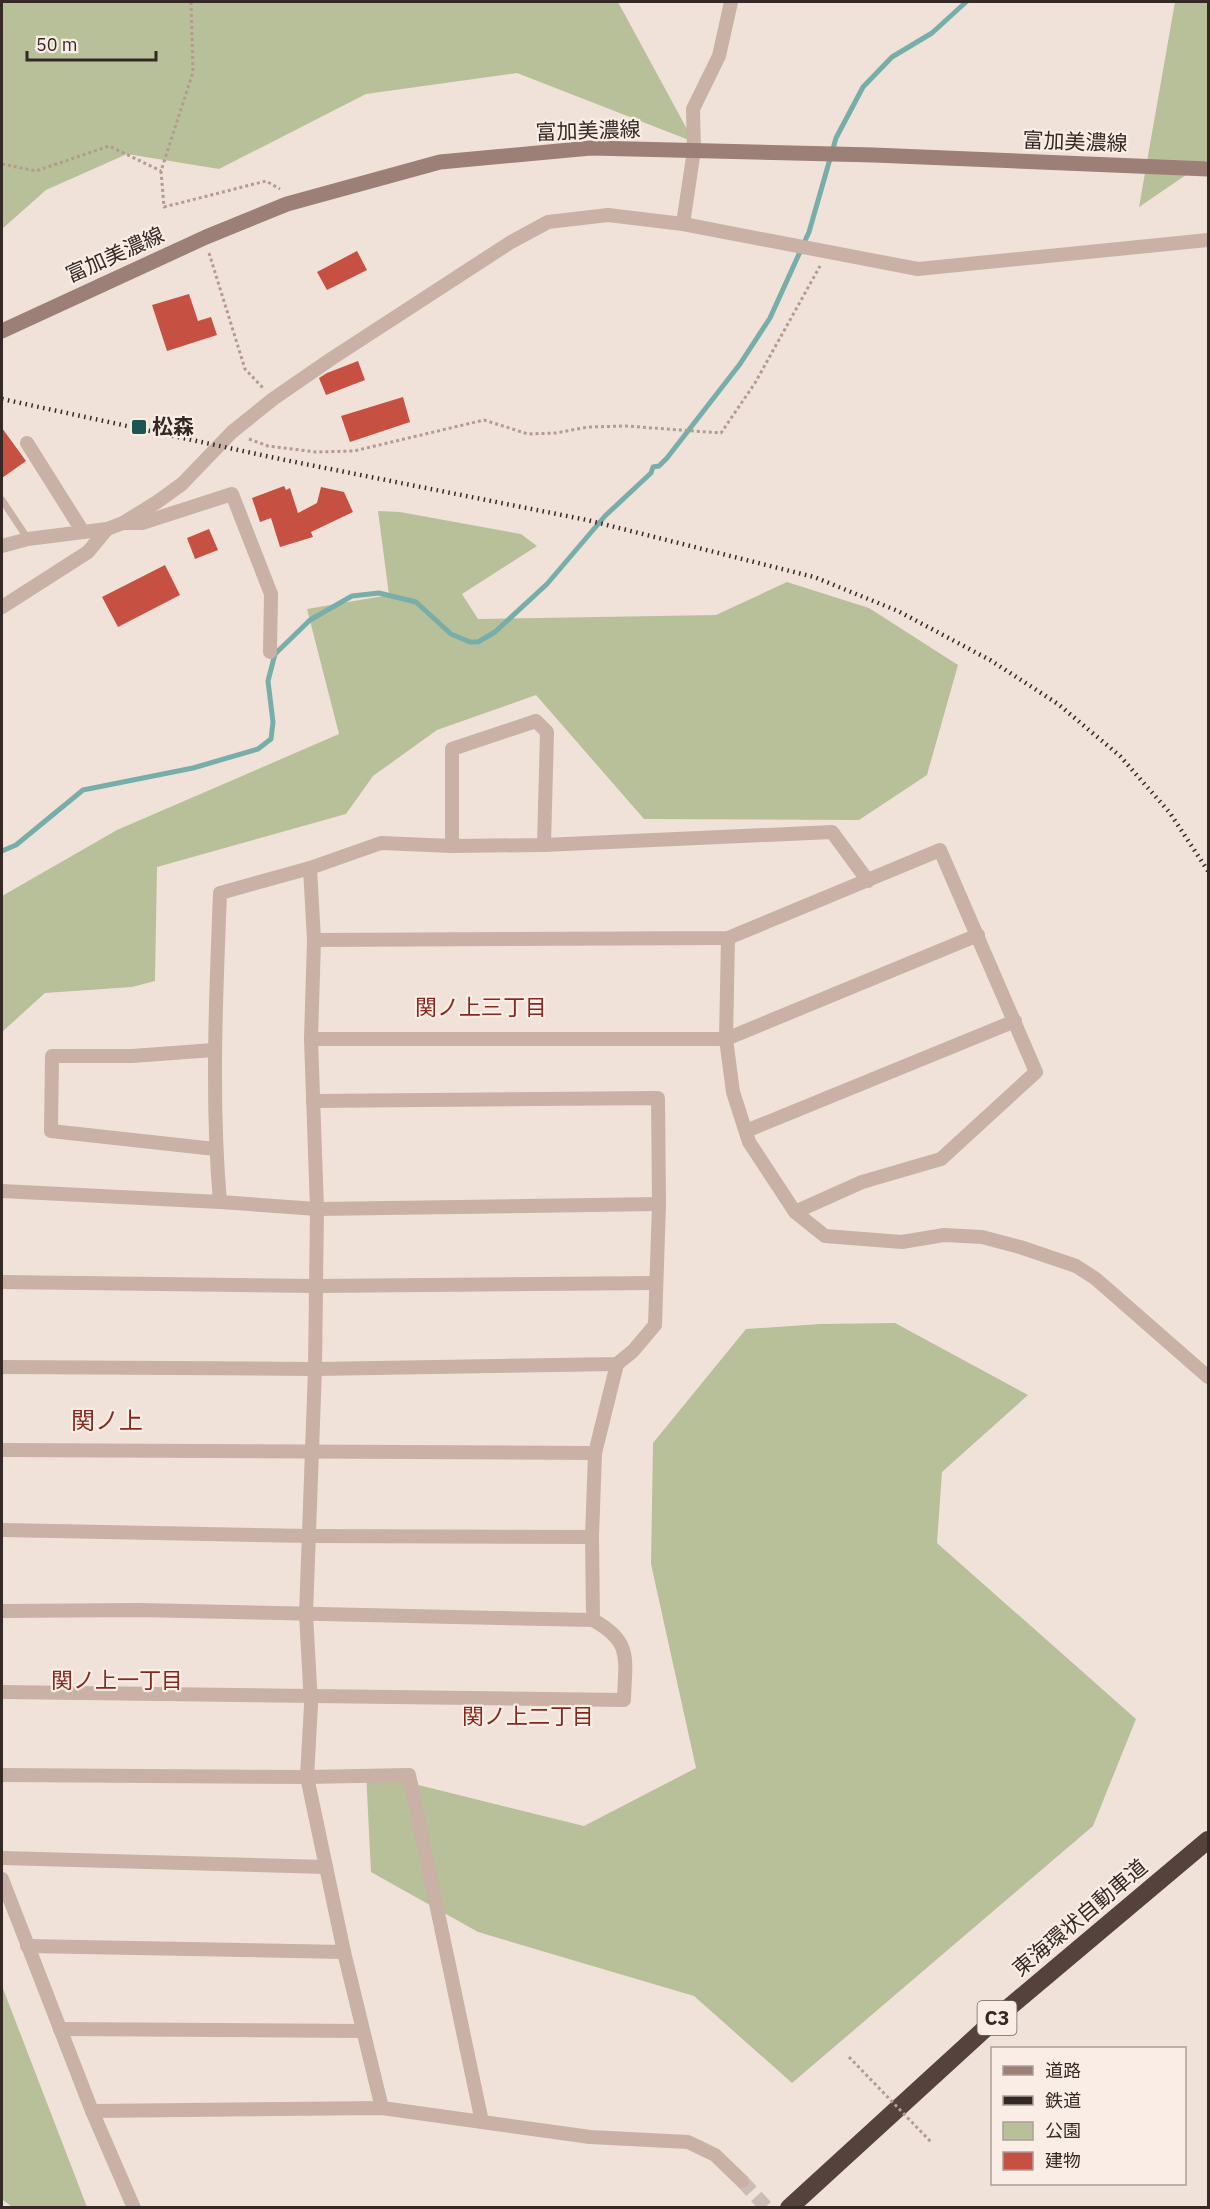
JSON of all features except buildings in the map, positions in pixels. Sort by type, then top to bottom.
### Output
[{"type":"highway","name":"東海環状自動車道","points":[[789,2208],[1000,2015],[1177,1864],[1209,1840]]},
{"type":"highway","name":"東海環状自動車道","points":[[794,2208],[822,2178]]},
{"type":"main road","name":"富加美濃線","points":[[2,331],[206,237],[287,204],[440,162],[591,148],[874,155],[1209,169]]},
{"type":"street","points":[[683,224],[694,150],[693,110],[719,56],[731,2]]},
{"type":"street","points":[[2,546],[28,539],[107,529],[123,523],[182,484],[232,432],[273,399],[511,242],[548,222],[608,215],[683,224],[918,269],[1209,240]]},
{"type":"street","points":[[27,443],[83,532]]},
{"type":"street","points":[[123,523],[142,523],[231,494],[271,594],[270,652]]},
{"type":"street","points":[[2,607],[88,552],[107,529]]},
{"type":"street","points":[[452,846],[452,749],[536,721],[547,732],[544,845]]},
{"type":"street","points":[[220,1202],[215,1149],[214,1050],[220,893],[310,868],[381,843],[452,846],[544,845],[832,832],[868,881]]},
{"type":"street","points":[[314,940],[728,938],[940,850],[1036,1072],[941,1159],[862,1182],[795,1212]]},
{"type":"street","points":[[310,868],[314,940],[311,1039],[317,1209],[315,1370],[306,1614],[311,1695],[307,1777],[344,1952],[382,2108]]},
{"type":"street","points":[[311,1039],[726,1039],[978,935]]},
{"type":"street","points":[[728,938],[726,1039],[733,1092],[749,1142],[795,1212],[825,1236],[902,1242],[944,1235],[982,1237],[1076,1266],[1096,1278],[1209,1377]]},
{"type":"street","points":[[746,1131],[1015,1021]]},
{"type":"street","points":[[214,1050],[132,1056],[52,1056],[51,1131],[215,1149]]},
{"type":"street","points":[[313,1101],[658,1098],[659,1204],[655,1325],[633,1351],[617,1364],[595,1453],[592,1537],[593,1620]]},
{"type":"street","points":[[2,1191],[317,1209],[659,1204]]},
{"type":"street","points":[[2,1282],[316,1286],[656,1283]]},
{"type":"street","points":[[2,1367],[315,1370],[617,1364]]},
{"type":"street","points":[[2,1450],[595,1453]]},
{"type":"street","points":[[2,1530],[310,1536],[592,1537]]},
{"type":"street","points":[[2,1611],[139,1610],[593,1620],[612,1630],[625,1651],[624,1700],[2,1692]]},
{"type":"street","points":[[2,1775],[307,1777],[409,1775],[482,2122]]},
{"type":"street","points":[[2,1858],[326,1866]]},
{"type":"street","points":[[2,1879],[92,2111],[134,2208]]},
{"type":"street","points":[[27,1946],[344,1952]]},
{"type":"street","points":[[60,2028],[363,2031]]},
{"type":"street","points":[[92,2111],[382,2108],[590,2137],[687,2142],[715,2155],[742,2181]]},
{"type":"lane","points":[[2,500],[28,539]]},
{"type":"path","points":[[191,2],[193,72],[161,171],[164,207],[266,181],[279,187],[287,204]]},
{"type":"path","points":[[2,164],[36,171],[109,146],[161,171]]},
{"type":"path","points":[[206,237],[244,369],[273,399]]},
{"type":"path","points":[[232,432],[268,446],[316,452],[354,451],[484,420],[528,434],[626,426],[720,433],[755,383],[828,251]]},
{"type":"path","points":[[849,2057],[931,2142]]},
{"type":"green space","points":[[2,2],[618,2],[694,142],[517,73],[366,94],[219,169],[127,154],[46,190],[2,229]]},
{"type":"green space","points":[[1175,2],[1208,2],[1208,160],[1139,207]]},
{"type":"green space","points":[[378,511],[400,512],[521,534],[537,546],[462,594],[478,619],[716,615],[787,582],[869,608],[958,665],[927,775],[859,820],[644,819],[536,695],[437,730],[373,776],[346,814],[157,867],[155,981],[132,987],[45,993],[2,1032],[2,896],[117,830],[339,734],[307,609],[389,595]]},
{"type":"green space","points":[[895,1323],[1028,1395],[942,1472],[937,1543],[1136,1719],[1093,1826],[792,2083],[694,1996],[478,1932],[371,1872],[366,1772],[584,1826],[696,1768],[651,1564],[653,1443],[746,1329],[820,1324]]},
{"type":"green space","points":[[2,1986],[87,2207],[12,2207],[3,2200]]},
{"type":"waterway","points":[[2,851],[16,845],[83,790],[193,768],[258,749],[271,739],[273,722],[268,681],[275,654],[310,620],[352,596],[379,593],[416,602],[451,634],[470,642],[478,642],[495,632],[547,584],[605,516],[651,473],[653,467],[659,466],[667,458],[740,364],[770,318],[809,232],[836,138],[863,87],[892,57],[932,33],[966,2]]},
{"type":"tunnel","points":[[742,2181],[767,2208]]},
{"type":"railway","points":[[2,399],[280,459],[587,520],[814,577],[898,611],[990,660],[1058,704],[1120,756],[1170,813],[1208,871]]},
{"type":"place","name":"松森","points":[[139,427]]},
{"type":"district","name":"関ノ上三丁目","points":[[481,1007]]},
{"type":"district","name":"関ノ上","points":[[107,1421]]},
{"type":"district","name":"関ノ上一丁目","points":[[117,1680]]},
{"type":"district","name":"関ノ上二丁目","points":[[528,1716]]}]
